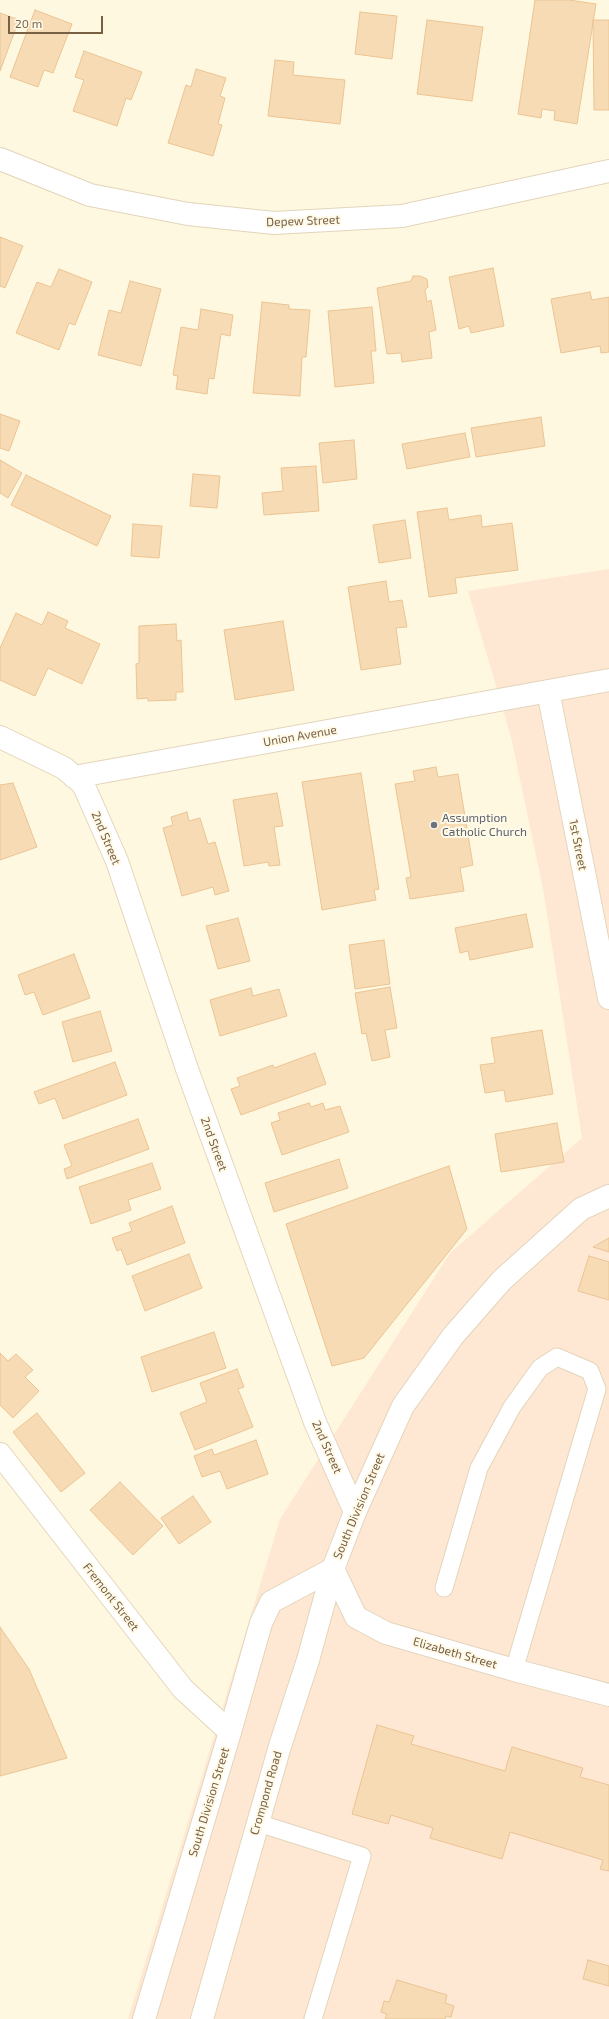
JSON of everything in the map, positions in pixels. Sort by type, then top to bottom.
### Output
[{"type":"street","name":"Depew Street","points":[[0,160],[90,195],[188,214],[274,223],[402,216],[609,171]]},
{"type":"street","name":"Union Avenue","points":[[74,777],[609,680]]},
{"type":"street","name":"1st Street","points":[[548,691],[609,998]]},
{"type":"street","points":[[0,738],[64,768],[74,777]]},
{"type":"street","name":"2nd Street","points":[[74,777],[83,784],[117,861],[187,1069],[312,1414],[355,1512]]},
{"type":"street","name":"South Division Street","points":[[144,2019],[230,1732],[252,1649],[261,1623],[271,1602],[334,1569],[355,1512],[403,1406],[453,1336],[502,1280],[581,1209],[609,1196]]},
{"type":"street","name":"Fremont Street","points":[[0,1454],[184,1689],[230,1732]]},
{"type":"street","name":"Elizabeth Street","points":[[334,1569],[356,1617],[386,1633],[514,1670],[609,1695]]},
{"type":"street","name":"Crompond Road","points":[[202,2019],[258,1823],[334,1569]]},
{"type":"lane","points":[[444,1588],[479,1468],[512,1407],[540,1368],[557,1357],[590,1371],[597,1388],[514,1670]]},
{"type":"lane","points":[[258,1823],[362,1856],[313,2019]]},
{"type":"shaded area","points":[[609,569],[609,2019],[128,2019],[280,1519],[450,1253],[582,1138],[543,889],[511,737],[468,591]]},
{"type":"building","points":[[535,0],[569,0],[596,4],[577,124],[554,120],[555,111],[542,109],[541,118],[518,114]]},
{"type":"building","points":[[35,10],[72,24],[53,73],[44,70],[38,87],[10,77]]},
{"type":"building","points":[[360,12],[397,16],[392,59],[355,54]]},
{"type":"building","points":[[0,13],[19,20],[0,71]]},
{"type":"building","points":[[427,20],[483,27],[472,101],[417,94]]},
{"type":"building","points":[[593,20],[609,20],[609,110],[594,110]]},
{"type":"building","points":[[84,51],[142,72],[131,100],[126,98],[117,126],[73,111],[84,80],[75,77]]},
{"type":"building","points":[[275,60],[294,62],[293,75],[345,80],[340,124],[268,116]]},
{"type":"building","points":[[196,69],[226,78],[220,96],[225,98],[218,124],[222,125],[213,156],[168,143],[186,85],[191,87]]},
{"type":"building","points":[[0,237],[23,246],[5,288],[0,286]]},
{"type":"building","points":[[493,268],[504,326],[471,333],[469,326],[459,329],[449,277]]},
{"type":"building","points":[[59,269],[92,282],[75,325],[69,323],[59,350],[16,333],[37,282],[51,287]]},
{"type":"building","points":[[413,276],[420,276],[427,279],[428,287],[425,290],[427,302],[431,300],[436,330],[429,332],[432,358],[402,362],[401,353],[387,354],[377,288],[411,281]]},
{"type":"building","points":[[130,281],[161,289],[141,366],[98,355],[109,310],[121,313]]},
{"type":"building","points":[[590,292],[592,300],[609,297],[609,352],[601,353],[600,346],[561,353],[551,299]]},
{"type":"building","points":[[262,302],[289,305],[289,309],[310,310],[306,357],[302,357],[300,396],[253,393]]},
{"type":"building","points":[[372,307],[376,351],[371,351],[374,383],[335,387],[328,311]]},
{"type":"building","points":[[201,309],[233,315],[230,336],[221,334],[214,379],[209,378],[207,394],[176,389],[178,376],[173,375],[181,327],[198,330]]},
{"type":"building","points":[[0,414],[20,421],[9,451],[0,448]]},
{"type":"building","points":[[541,417],[545,446],[476,457],[471,428]]},
{"type":"building","points":[[465,433],[470,457],[407,469],[402,444]]},
{"type":"building","points":[[354,440],[357,479],[323,483],[319,443]]},
{"type":"building","points":[[0,460],[22,473],[8,498],[0,493]]},
{"type":"building","points":[[316,466],[319,511],[264,515],[262,493],[283,491],[281,468]]},
{"type":"building","points":[[193,474],[220,476],[217,508],[190,506]]},
{"type":"building","points":[[26,475],[111,516],[97,546],[11,505]]},
{"type":"building","points":[[447,508],[449,520],[481,515],[482,527],[512,523],[518,570],[455,578],[457,593],[429,597],[417,512]]},
{"type":"building","points":[[405,520],[411,558],[379,563],[373,525]]},
{"type":"building","points":[[133,524],[162,526],[159,558],[131,556]]},
{"type":"building","points":[[386,581],[389,602],[402,600],[407,627],[396,628],[401,664],[361,670],[348,587]]},
{"type":"building","points":[[48,612],[68,621],[65,628],[100,644],[82,684],[48,668],[35,696],[0,680],[0,648],[16,613],[42,625]]},
{"type":"building","points":[[283,621],[294,690],[235,700],[224,630]]},
{"type":"building","points":[[176,624],[177,641],[181,640],[183,692],[176,692],[176,700],[148,701],[148,698],[137,699],[136,664],[139,663],[139,626]]},
{"type":"building","name":"Assumption Catholic Church","points":[[436,767],[438,777],[458,774],[473,865],[460,868],[464,891],[410,899],[406,878],[411,877],[395,784],[415,781],[413,771]]},
{"type":"building","points":[[361,773],[379,889],[374,890],[376,900],[322,910],[302,782]]},
{"type":"building","points":[[13,783],[37,847],[0,860],[0,785]]},
{"type":"building","points":[[277,793],[283,826],[274,827],[280,865],[269,866],[268,862],[244,866],[233,800]]},
{"type":"building","points":[[187,812],[189,821],[200,818],[208,844],[215,842],[229,891],[215,895],[213,887],[182,896],[163,828],[173,825],[171,817]]},
{"type":"building","points":[[526,914],[533,947],[470,960],[468,951],[460,953],[455,928]]},
{"type":"building","points":[[238,918],[250,961],[218,969],[206,926]]},
{"type":"building","points":[[384,940],[390,984],[355,989],[349,945]]},
{"type":"building","points":[[74,954],[90,998],[43,1015],[34,992],[25,995],[18,975]]},
{"type":"building","points":[[390,987],[397,1028],[385,1030],[390,1057],[372,1061],[366,1033],[362,1034],[355,993]]},
{"type":"building","points":[[251,988],[253,996],[279,989],[287,1016],[220,1036],[210,1000]]},
{"type":"building","points":[[100,1011],[112,1051],[73,1062],[62,1022]]},
{"type":"building","points":[[542,1030],[553,1094],[506,1102],[504,1090],[485,1093],[480,1065],[495,1063],[491,1038]]},
{"type":"building","points":[[315,1053],[326,1084],[241,1115],[231,1089],[240,1086],[237,1078],[273,1065],[274,1068]]},
{"type":"building","points":[[115,1062],[127,1095],[63,1119],[55,1098],[39,1104],[34,1092]]},
{"type":"building","points":[[309,1103],[311,1107],[323,1103],[325,1110],[340,1106],[349,1132],[282,1155],[271,1123],[280,1120],[278,1113]]},
{"type":"building","points":[[138,1119],[149,1149],[67,1179],[64,1169],[72,1166],[64,1145]]},
{"type":"building","points":[[557,1123],[564,1162],[501,1172],[495,1134]]},
{"type":"building","points":[[339,1159],[348,1188],[274,1212],[265,1183]]},
{"type":"building","points":[[152,1163],[161,1189],[128,1200],[131,1210],[91,1224],[79,1187]]},
{"type":"building","points":[[449,1166],[467,1229],[364,1358],[332,1366],[286,1224]]},
{"type":"building","points":[[172,1206],[185,1243],[127,1265],[121,1249],[117,1251],[112,1238],[132,1231],[129,1223]]},
{"type":"building","points":[[609,1238],[609,1252],[593,1247]]},
{"type":"building","points":[[189,1254],[202,1288],[145,1311],[132,1276]]},
{"type":"building","points":[[589,1256],[609,1262],[609,1300],[578,1291]]},
{"type":"building","points":[[214,1332],[226,1368],[152,1392],[141,1357]]},
{"type":"building","points":[[0,1353],[8,1361],[16,1354],[33,1370],[25,1377],[39,1391],[13,1418],[0,1405]]},
{"type":"building","points":[[237,1369],[244,1387],[238,1389],[253,1427],[195,1450],[180,1413],[207,1402],[200,1383]]},
{"type":"building","points":[[37,1413],[85,1473],[61,1492],[13,1432]]},
{"type":"building","points":[[256,1440],[268,1474],[227,1489],[220,1471],[202,1477],[194,1456],[212,1449],[214,1455]]},
{"type":"building","points":[[120,1482],[163,1526],[133,1555],[90,1510]]},
{"type":"building","points":[[193,1496],[211,1522],[179,1544],[161,1518]]},
{"type":"building","points":[[0,1627],[29,1669],[67,1758],[0,1776]]},
{"type":"building","points":[[377,1725],[414,1736],[411,1744],[505,1771],[512,1747],[583,1768],[580,1777],[609,1785],[609,1871],[600,1869],[603,1860],[510,1832],[502,1859],[430,1838],[433,1828],[391,1815],[388,1824],[352,1814]]},
{"type":"building","points":[[588,1960],[609,1966],[609,1986],[583,1979]]},
{"type":"building","points":[[397,1980],[447,1995],[445,2003],[454,2006],[451,2017],[446,2016],[445,2019],[385,2019],[387,2014],[381,2012],[384,2001],[389,2002]]},
{"type":"place","name":"Assumption Catholic Church","points":[[434,825]]}]
